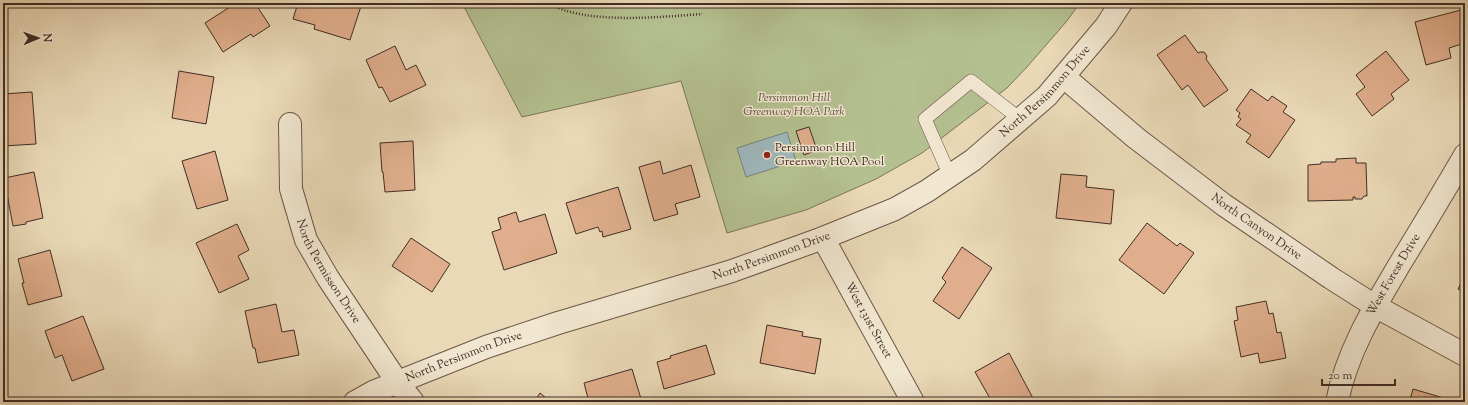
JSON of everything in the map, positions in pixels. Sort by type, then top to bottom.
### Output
[{"type":"street","name":"North Persimmon Drive","points":[[355,402],[374,392],[486,347],[558,322],[732,271],[823,238],[895,209],[927,191],[973,160],[1047,96],[1106,26],[1121,3]]},
{"type":"street","name":"North Canyon Drive","points":[[1064,77],[1136,138],[1224,205],[1375,306],[1465,355]]},
{"type":"street","name":"North Permisson Drive","points":[[290,124],[291,189],[306,240],[328,278],[398,383],[413,402]]},
{"type":"street","name":"West Forest Drive","points":[[1337,402],[1354,348],[1375,306],[1465,155]]},
{"type":"street","name":"West 131st Street","points":[[823,238],[913,402]]},
{"type":"lane","points":[[950,176],[926,119],[971,81],[1020,119]]},
{"type":"path","points":[[548,3],[558,9],[587,16],[636,18],[702,14]]},
{"type":"green space","name":"Persimmon Hill Greenway HOA Park","points":[[462,3],[1080,3],[1066,22],[1007,88],[922,153],[876,179],[806,210],[727,233],[681,81],[522,117]]},
{"type":"water","name":"Persimmon Hill Greenway HOA Pool","points":[[787,132],[796,161],[746,177],[737,148]]},
{"type":"building","points":[[236,3],[255,3],[270,26],[253,37],[251,34],[223,52],[205,23]]},
{"type":"building","points":[[298,3],[362,3],[350,40],[314,29],[315,25],[293,19]]},
{"type":"building","points":[[1465,9],[1465,43],[1449,48],[1451,58],[1426,65],[1415,22]]},
{"type":"building","points":[[1185,35],[1198,53],[1204,52],[1207,56],[1206,59],[1228,90],[1204,107],[1188,85],[1182,90],[1157,55]]},
{"type":"building","points":[[395,46],[406,70],[416,65],[426,85],[390,102],[382,87],[379,88],[366,60]]},
{"type":"building","points":[[1386,51],[1409,80],[1391,94],[1394,99],[1372,116],[1356,94],[1365,87],[1356,75]]},
{"type":"building","points":[[179,71],[214,77],[206,124],[172,118]]},
{"type":"building","points":[[1251,89],[1268,101],[1272,96],[1287,106],[1283,112],[1295,120],[1269,158],[1246,142],[1251,135],[1236,125],[1241,119],[1238,117],[1240,113],[1236,110]]},
{"type":"building","points":[[32,92],[36,144],[3,146],[3,94]]},
{"type":"building","points":[[809,127],[817,150],[804,155],[796,131]]},
{"type":"building","points":[[413,141],[415,190],[385,192],[380,143]]},
{"type":"building","points":[[215,151],[228,200],[197,209],[182,161]]},
{"type":"building","points":[[1356,158],[1356,163],[1366,163],[1367,196],[1364,196],[1362,199],[1355,199],[1355,197],[1353,197],[1353,200],[1308,201],[1308,165],[1321,164],[1321,162],[1336,162],[1336,159]]},
{"type":"building","points":[[660,161],[663,174],[691,165],[700,197],[675,204],[678,214],[654,221],[639,167]]},
{"type":"building","points":[[34,172],[43,218],[26,222],[26,224],[13,226],[4,178]]},
{"type":"building","points":[[1061,174],[1087,176],[1086,187],[1114,190],[1111,224],[1056,218]]},
{"type":"building","points":[[618,187],[631,229],[603,237],[602,231],[600,232],[598,227],[576,234],[566,203]]},
{"type":"building","points":[[516,212],[519,222],[545,214],[557,253],[504,270],[492,232],[501,229],[498,218]]},
{"type":"building","points":[[1147,223],[1177,246],[1180,243],[1194,253],[1164,294],[1119,260]]},
{"type":"building","points":[[237,224],[249,250],[238,256],[249,279],[219,293],[196,243]]},
{"type":"building","points":[[411,238],[450,264],[432,292],[392,266]]},
{"type":"building","points":[[962,247],[992,268],[959,319],[933,301],[946,282],[942,278]]},
{"type":"building","points":[[50,250],[62,296],[28,305],[18,259]]},
{"type":"building","points":[[1465,275],[1465,292],[1458,289]]},
{"type":"building","points":[[1266,301],[1269,314],[1273,313],[1277,333],[1281,332],[1286,358],[1260,363],[1258,353],[1241,357],[1234,321],[1238,320],[1236,307]]},
{"type":"building","points":[[276,304],[282,332],[294,330],[299,355],[258,363],[255,348],[253,348],[245,311]]},
{"type":"building","points":[[83,316],[104,369],[72,381],[62,355],[55,358],[45,331]]},
{"type":"building","points":[[767,325],[803,332],[802,336],[821,339],[815,374],[760,363]]},
{"type":"building","points":[[706,345],[715,374],[664,389],[657,362],[671,358],[670,356]]},
{"type":"building","points":[[1009,353],[1035,402],[992,402],[975,372]]},
{"type":"building","points":[[632,369],[642,402],[589,402],[584,383]]},
{"type":"building","points":[[1413,389],[1447,399],[1446,402],[1407,402],[1408,399],[1410,400]]},
{"type":"building","points":[[540,393],[551,402],[534,402]]},
{"type":"building","points":[[98,397],[104,402],[94,402]]},
{"type":"building","points":[[115,398],[120,402],[112,402]]},
{"type":"building","points":[[1224,398],[1272,402],[1223,402]]},
{"type":"place","name":"Persimmon Hill Greenway HOA Pool","points":[[767,155]]}]
